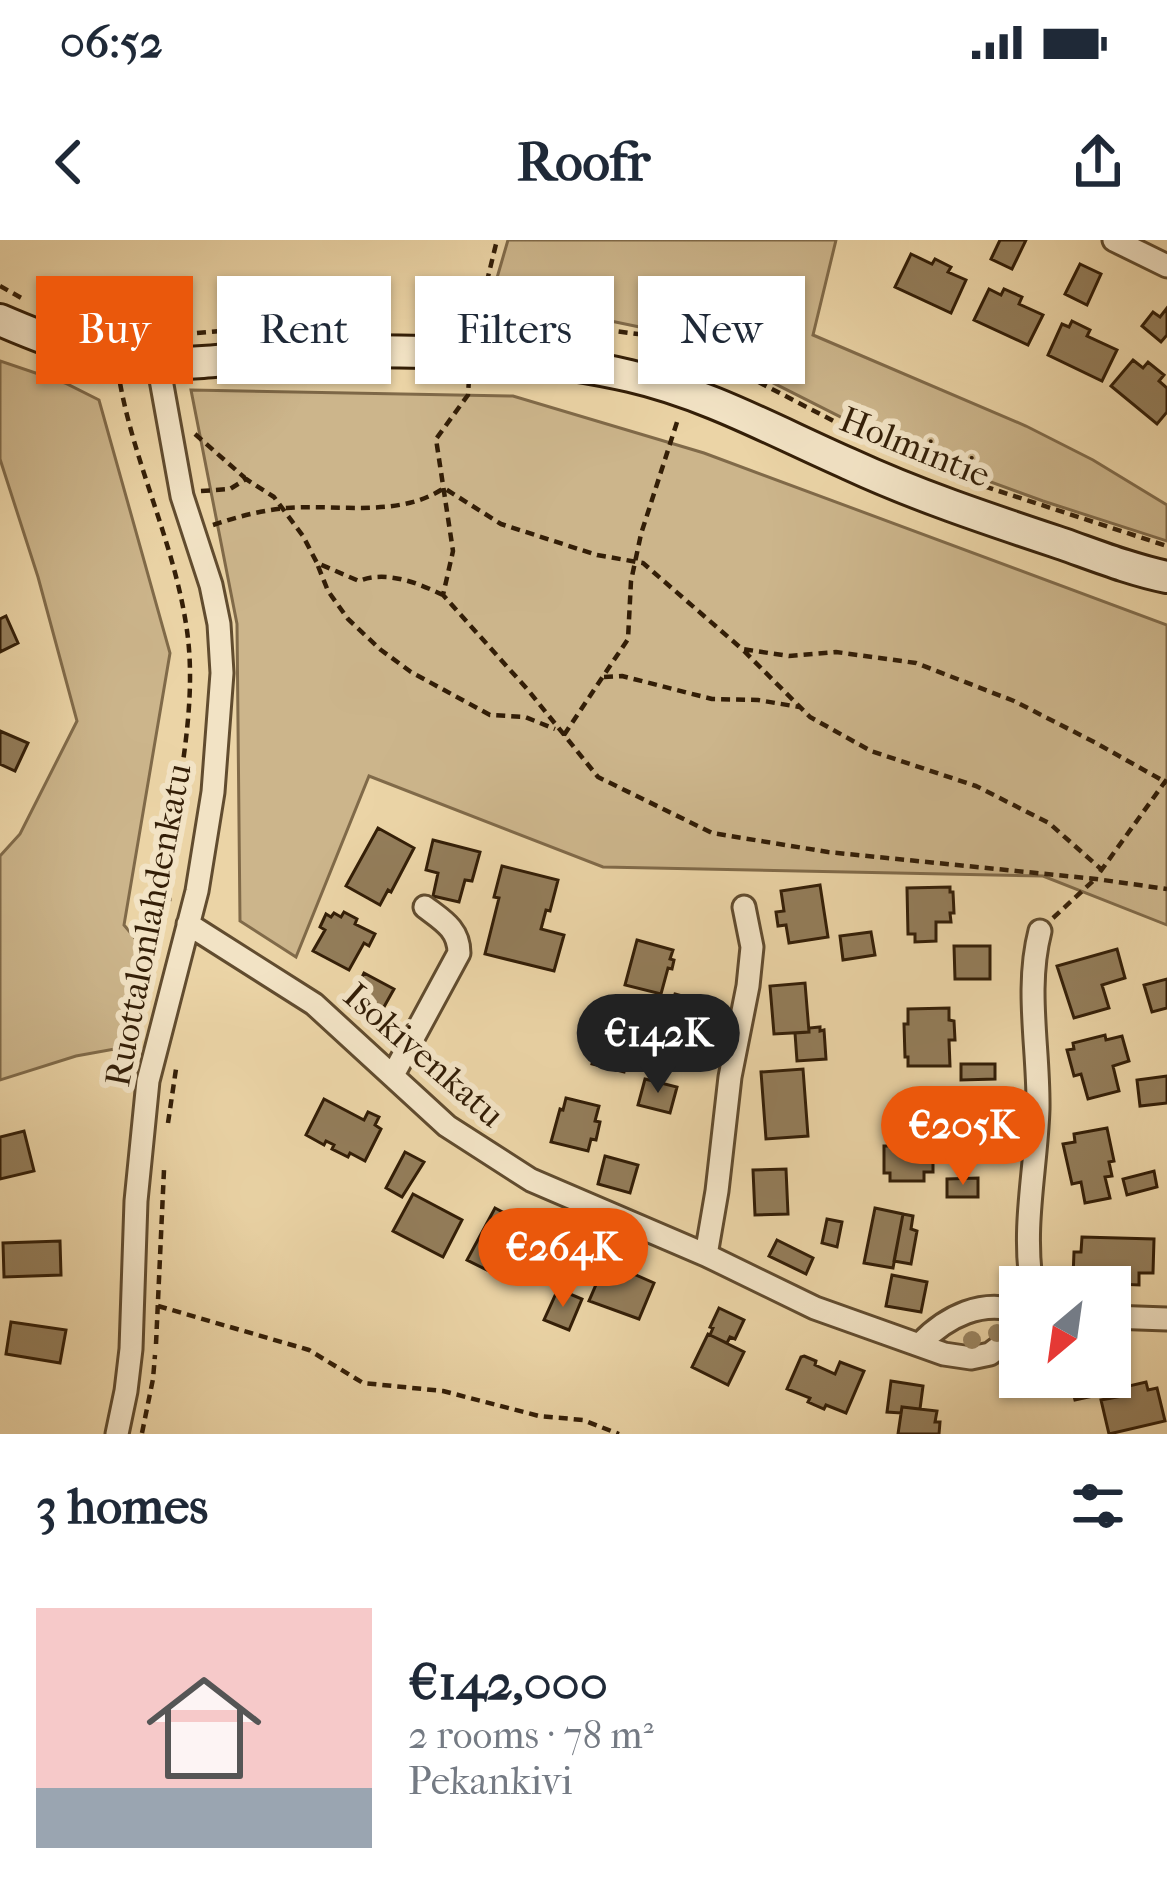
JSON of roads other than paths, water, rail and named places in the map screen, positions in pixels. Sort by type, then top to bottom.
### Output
[{"type":"street","points":[[1114,240],[1167,266]]},
{"type":"street","name":"Holmintie","points":[[0,320],[36,335]]},
{"type":"street","name":"Holmintie","points":[[193,361],[473,340],[557,364],[688,391],[893,484],[1167,578]]},
{"type":"street","name":"Ruottalonlahdenkatu","points":[[116,1434],[127,1391],[136,1201],[148,1081],[177,921],[213,792],[222,674],[211,585],[182,496],[162,384]]},
{"type":"street","points":[[392,1075],[459,953],[459,940],[450,925],[425,907]]},
{"type":"street","points":[[706,1255],[730,1077],[748,986],[752,946],[744,908]]},
{"type":"street","name":"Isokivenkatu","points":[[177,921],[314,1004],[447,1126],[530,1180],[706,1255],[815,1308],[944,1354],[970,1358],[999,1347]]},
{"type":"street","points":[[1028,1266],[1029,1193],[1038,1108],[1032,961],[1040,931]]},
{"type":"street","points":[[921,1343],[933,1330],[964,1313],[999,1308]]},
{"type":"street","points":[[1131,1318],[1167,1319]]}]
